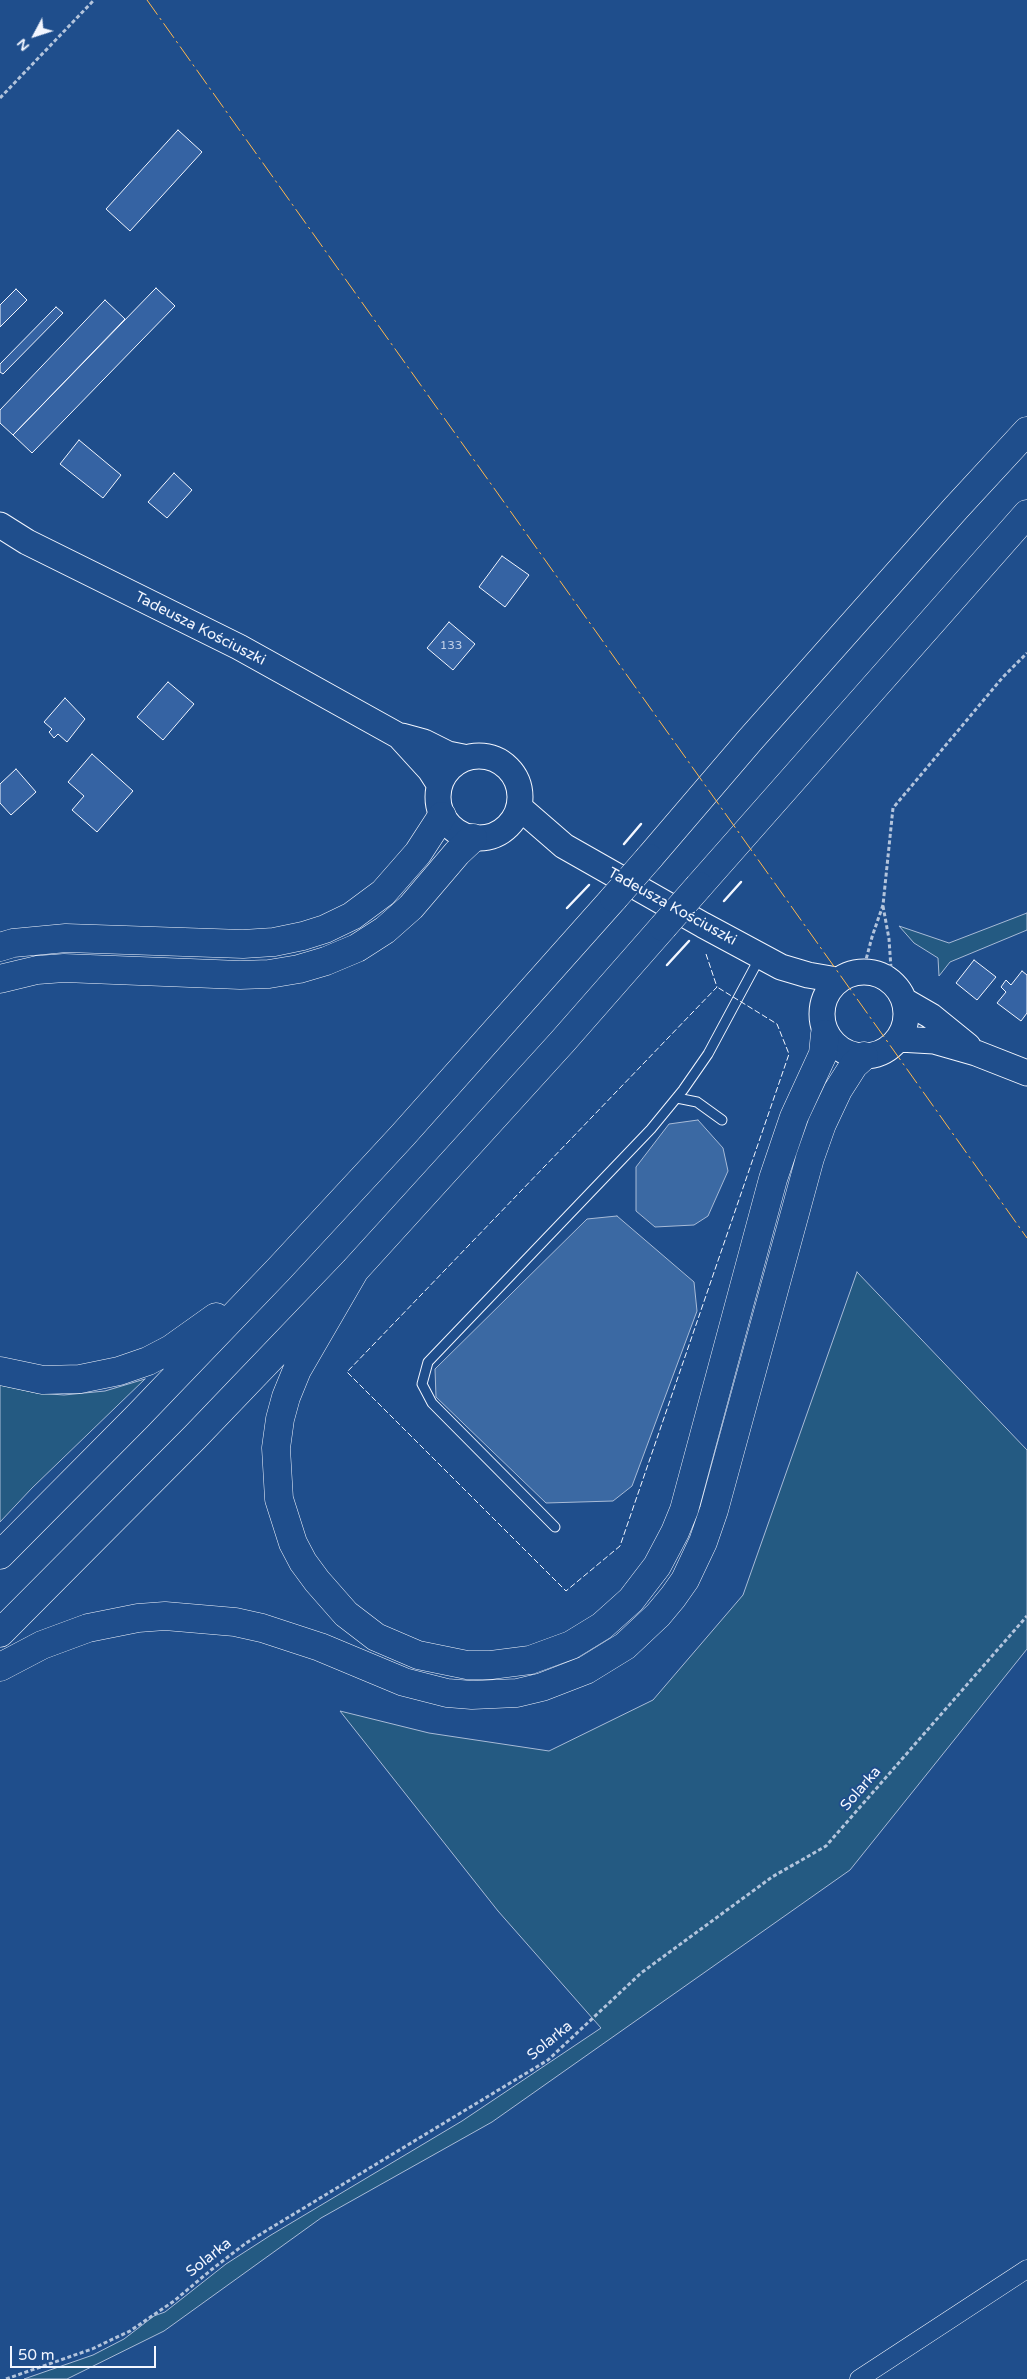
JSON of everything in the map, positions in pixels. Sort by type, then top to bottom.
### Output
[{"type":"highway","points":[[0,1555],[137,1417],[403,1136],[614,898],[770,718],[1027,431]]},
{"type":"highway","points":[[0,1633],[195,1437],[355,1270],[550,1055],[1027,514]]},
{"type":"highway","points":[[0,947],[13,943],[66,938],[243,944],[274,942],[303,936],[325,929],[352,916],[383,892],[418,853],[442,816]]},
{"type":"highway","points":[[0,979],[37,970],[64,968],[240,975],[268,974],[326,962],[357,948],[385,930],[411,907],[474,838]]},
{"type":"highway","points":[[355,1270],[297,1370],[286,1397],[280,1419],[276,1448],[279,1499],[293,1542],[304,1562],[330,1597],[361,1626],[394,1645],[418,1654],[467,1665],[491,1666],[530,1660],[571,1645],[602,1626],[631,1600],[657,1566],[675,1532],[686,1501],[773,1179],[794,1117],[822,1054],[823,1021]]},
{"type":"highway","points":[[0,1667],[42,1645],[88,1628],[138,1618],[165,1616],[227,1621],[262,1628],[320,1647],[404,1682],[440,1691],[472,1695],[517,1693],[542,1687],[586,1670],[626,1646],[651,1623],[673,1598],[685,1580],[703,1542],[714,1510],[799,1192],[810,1158],[822,1124],[838,1090],[854,1065],[864,1056]]},
{"type":"highway","points":[[0,1371],[44,1380],[80,1380],[119,1372],[148,1361],[192,1335],[279,1269]]},
{"type":"street","name":"Tadeusza Kościuszki","points":[[0,525],[44,550],[239,647],[399,736],[424,742],[448,754],[463,758]]},
{"type":"street","name":"Tadeusza Kościuszki","points":[[399,736],[430,770],[439,784]]},
{"type":"street","points":[[486,756],[506,765],[518,784],[514,817],[492,836],[474,838],[459,833],[442,816],[438,806],[439,784],[446,772],[463,758],[486,756]]},
{"type":"street","name":"Tadeusza Kościuszki","points":[[514,817],[771,962],[808,975],[837,980]]},
{"type":"street","name":"Tadeusza Kościuszki","points":[[771,962],[815,999],[823,1021]]},
{"type":"street","points":[[898,992],[905,1026],[899,1039],[883,1050],[864,1056],[847,1053],[835,1045],[823,1021],[826,992],[837,980],[848,974],[864,971],[882,975],[898,992],[976,1053]]},
{"type":"street","points":[[899,1039],[934,1041],[976,1053],[1027,1073]]},
{"type":"street","points":[[859,2379],[1027,2269]]},
{"type":"lane","points":[[555,1527],[432,1403],[422,1384],[428,1362],[651,1129],[677,1098],[771,962]]},
{"type":"lane","points":[[677,1098],[697,1102],[722,1120]]},
{"type":"path","points":[[0,98],[94,0]]},
{"type":"path","points":[[864,971],[872,937],[883,905],[893,808],[1003,677],[1027,653]]},
{"type":"path","points":[[883,905],[898,992]]},
{"type":"path","name":"Solarka","points":[[6,2379],[92,2349],[130,2331],[174,2301],[246,2243],[548,2060],[641,1973],[772,1877],[826,1846],[1027,1616]]},
{"type":"shaded area","points":[[1027,913],[1027,930],[950,962],[939,976],[938,958],[914,943],[899,926],[949,943]]},
{"type":"shaded area","points":[[698,1120],[723,1148],[728,1171],[708,1216],[694,1225],[655,1227],[636,1211],[636,1167],[669,1124]]},
{"type":"shaded area","points":[[617,1216],[694,1282],[697,1311],[632,1486],[613,1501],[546,1503],[436,1397],[435,1369],[587,1219]]},
{"type":"shaded area","points":[[857,1272],[1027,1450],[1027,1649],[850,1870],[492,2122],[321,2218],[164,2331],[67,2379],[24,2379],[93,2355],[124,2339],[154,2316],[165,2312],[226,2264],[462,2121],[601,2028],[498,1911],[340,1711],[429,1733],[549,1751],[653,1700],[743,1595]]},
{"type":"shaded area","points":[[145,1379],[32,1488],[0,1522],[0,1385],[37,1393],[64,1395],[105,1391]]},
{"type":"building","points":[[178,130],[202,152],[130,231],[106,209]]},
{"type":"building","points":[[156,288],[175,306],[32,453],[13,435]]},
{"type":"building","points":[[16,289],[27,300],[0,327],[0,305]]},
{"type":"building","points":[[105,300],[125,319],[13,435],[0,423],[0,410]]},
{"type":"building","points":[[56,307],[63,313],[3,374],[0,372],[0,364]]},
{"type":"building","points":[[79,440],[121,475],[103,498],[60,464]]},
{"type":"building","points":[[174,473],[192,490],[167,518],[148,502]]},
{"type":"building","points":[[502,556],[529,575],[505,607],[479,587]]},
{"type":"building","points":[[449,622],[475,644],[453,670],[427,648]]},
{"type":"building","points":[[168,682],[194,704],[163,740],[137,717]]},
{"type":"building","points":[[65,698],[85,719],[67,742],[58,734],[54,738],[49,732],[52,729],[44,722]]},
{"type":"building","points":[[92,754],[133,791],[97,832],[72,810],[84,796],[68,782]]},
{"type":"building","points":[[16,769],[36,792],[11,815],[0,803],[0,784]]},
{"type":"building","points":[[974,960],[996,977],[977,1000],[956,983]]},
{"type":"building","points":[[1022,971],[1027,975],[1027,1013],[1021,1021],[997,1003],[1006,992],[1001,987],[1006,980],[1011,985]]},
{"type":"fence","points":[[706,954],[717,987],[347,1372],[566,1591],[620,1546],[789,1054],[777,1024],[717,987]]},
{"type":"wall","points":[[624,844],[641,824]]},
{"type":"wall","points":[[724,901],[741,882]]},
{"type":"wall","points":[[567,908],[589,885]]},
{"type":"wall","points":[[667,965],[689,941]]},
{"type":"power","points":[[147,0],[1027,1238]]}]
